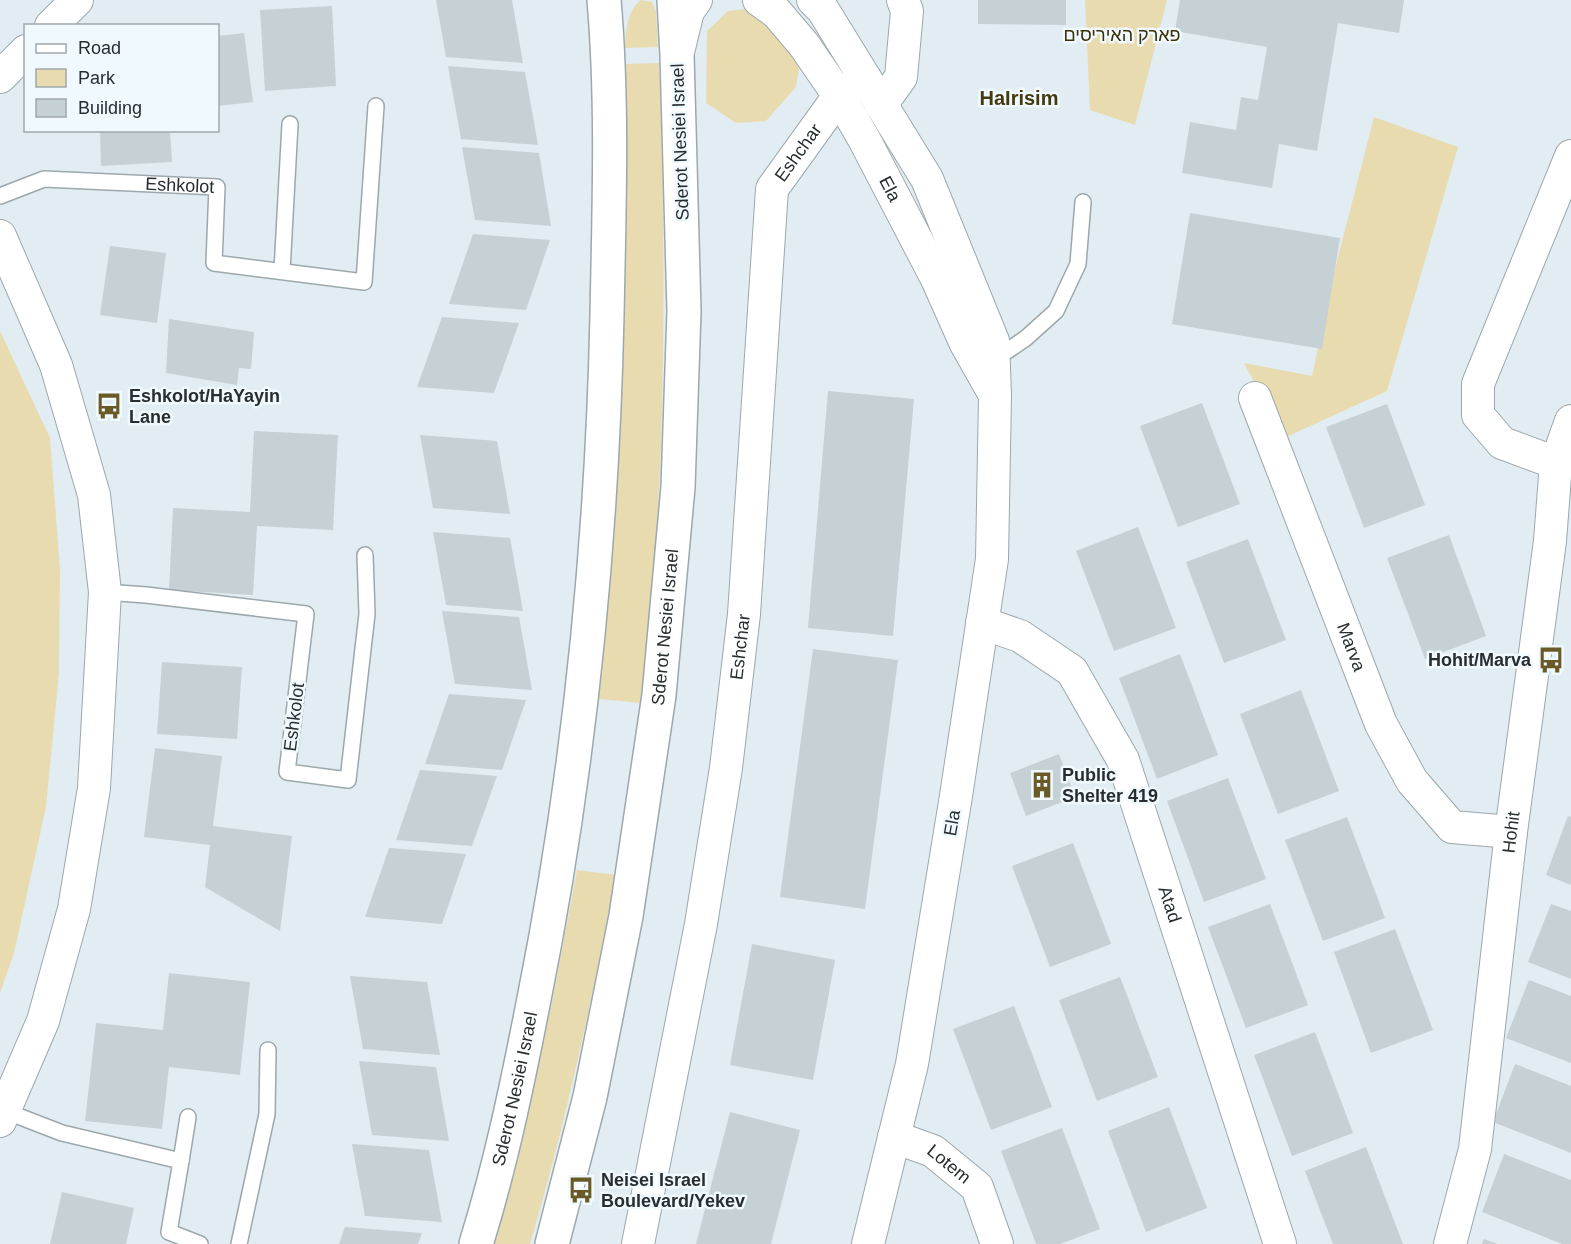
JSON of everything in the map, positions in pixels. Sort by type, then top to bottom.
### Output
[{"type":"main road","name":"Sderot Nesiei Israel","points":[[476,1244],[518,1081],[553,906],[576,746],[592,602],[605,423],[607,329],[608,56],[604,0]]},
{"type":"main road","name":"Sderot Nesiei Israel","points":[[552,1244],[590,1097],[626,916],[659,695],[678,487],[684,311],[674,0]]},
{"type":"street","points":[[53,24],[77,0]]},
{"type":"street","points":[[677,55],[688,11],[696,0]]},
{"type":"street","name":"Ela","points":[[759,0],[777,13],[804,45],[838,96],[885,179],[937,279],[966,344],[995,396]]},
{"type":"street","name":"Ela","points":[[813,0],[823,10],[927,179],[993,341],[994,360],[992,559],[912,1064],[868,1244]]},
{"type":"street","points":[[881,105],[901,77],[907,11],[903,0]]},
{"type":"street","points":[[0,77],[24,53]]},
{"type":"street","name":"Eshchar","points":[[638,1244],[701,924],[726,768],[744,614],[772,189],[838,96],[865,78]]},
{"type":"street","points":[[1556,463],[1502,443],[1478,415],[1478,384],[1571,156]]},
{"type":"street","points":[[0,236],[56,364],[94,495],[105,592],[94,788],[74,909],[43,1021],[3,1116]]},
{"type":"street","name":"Marva","points":[[1255,398],[1381,724],[1412,780],[1452,827],[1511,832]]},
{"type":"street","name":"Hohit","points":[[1450,1244],[1475,1149],[1511,832],[1561,544],[1556,463],[1571,421]]},
{"type":"street","name":"Atad","points":[[982,623],[1020,636],[1072,671],[1123,760],[1280,1244]]},
{"type":"street","name":"Lotem","points":[[894,1137],[933,1151],[976,1187],[998,1244]]},
{"type":"lane","name":"Eshkolot","points":[[0,196],[44,179],[217,187],[214,263],[364,282],[376,106]]},
{"type":"lane","points":[[282,271],[290,124]]},
{"type":"lane","points":[[994,360],[1026,338],[1056,311],[1078,264],[1083,202]]},
{"type":"lane","name":"Eshkolot","points":[[105,592],[306,614],[287,772],[348,780],[367,614],[365,555]]},
{"type":"lane","points":[[239,1244],[267,1114],[268,1050]]},
{"type":"lane","points":[[3,1116],[62,1133],[181,1161]]},
{"type":"lane","points":[[188,1118],[169,1232],[200,1244]]},
{"type":"green space","points":[[641,0],[652,2],[656,12],[658,47],[625,48],[630,15]]},
{"type":"green space","name":"פארק האיריסים","points":[[1085,0],[1167,0],[1135,125],[1090,110]]},
{"type":"green space","points":[[757,8],[801,54],[796,87],[766,121],[736,123],[706,103],[707,31],[728,11]]},
{"type":"green space","points":[[659,63],[663,244],[662,424],[656,544],[641,703],[599,699],[613,543],[622,361],[625,64]]},
{"type":"green space","points":[[1374,117],[1458,147],[1387,391],[1284,438],[1244,363],[1312,376],[1337,261]]},
{"type":"green space","points":[[0,331],[50,438],[60,569],[59,673],[46,807],[14,953],[0,993]]},
{"type":"green space","points":[[577,870],[616,875],[578,1061],[530,1244],[493,1244],[552,1003]]},
{"type":"building","points":[[436,0],[512,0],[523,63],[446,57]]},
{"type":"building","points":[[978,0],[1066,0],[1066,25],[978,24]]},
{"type":"building","points":[[1180,0],[1404,0],[1399,33],[1338,23],[1317,151],[1279,144],[1272,188],[1182,173],[1190,122],[1236,130],[1241,97],[1258,100],[1267,47],[1175,31]]},
{"type":"building","points":[[332,6],[336,86],[265,91],[260,10]]},
{"type":"building","points":[[244,33],[253,102],[219,106],[219,36]]},
{"type":"building","points":[[448,66],[525,72],[538,145],[461,139]]},
{"type":"building","points":[[100,132],[170,132],[172,162],[101,166]]},
{"type":"building","points":[[462,147],[539,153],[551,226],[475,220]]},
{"type":"building","points":[[1190,213],[1340,238],[1322,349],[1172,324]]},
{"type":"building","points":[[473,234],[550,240],[526,310],[449,304]]},
{"type":"building","points":[[110,246],[166,253],[157,323],[100,315]]},
{"type":"building","points":[[442,317],[519,323],[494,393],[417,387]]},
{"type":"building","points":[[169,319],[254,332],[251,369],[239,368],[237,385],[166,373]]},
{"type":"building","points":[[828,391],[914,399],[893,636],[808,628]]},
{"type":"building","points":[[1202,403],[1240,504],[1178,527],[1140,426]]},
{"type":"building","points":[[1387,404],[1425,505],[1364,528],[1326,427]]},
{"type":"building","points":[[254,431],[338,435],[333,530],[257,526],[253,595],[169,590],[173,508],[250,512]]},
{"type":"building","points":[[420,435],[497,441],[510,514],[433,508]]},
{"type":"building","points":[[1138,527],[1176,628],[1114,651],[1076,551]]},
{"type":"building","points":[[433,532],[510,538],[523,611],[446,605]]},
{"type":"building","points":[[1449,535],[1486,636],[1425,659],[1387,558]]},
{"type":"building","points":[[1248,539],[1286,640],[1224,663],[1186,562]]},
{"type":"building","points":[[442,611],[519,617],[532,690],[455,684]]},
{"type":"building","points":[[813,649],[898,660],[865,909],[780,897]]},
{"type":"building","points":[[1180,654],[1218,755],[1157,779],[1119,678]]},
{"type":"building","points":[[162,662],[242,667],[237,739],[157,734]]},
{"type":"building","points":[[1301,690],[1339,791],[1278,814],[1240,714]]},
{"type":"building","points":[[449,694],[526,700],[502,770],[425,764]]},
{"type":"building","points":[[155,748],[222,756],[213,826],[292,836],[280,931],[205,887],[210,845],[144,837]]},
{"type":"building","name":"Public Shelter 419","points":[[1059,754],[1075,797],[1026,816],[1010,773]]},
{"type":"building","points":[[420,770],[497,776],[472,846],[396,840]]},
{"type":"building","points":[[1228,778],[1266,879],[1204,902],[1167,801]]},
{"type":"building","points":[[1568,816],[1571,817],[1571,885],[1546,875]]},
{"type":"building","points":[[1347,817],[1385,918],[1323,941],[1285,840]]},
{"type":"building","points":[[1073,843],[1111,944],[1050,967],[1012,866]]},
{"type":"building","points":[[389,848],[466,854],[442,924],[365,917]]},
{"type":"building","points":[[1270,904],[1308,1005],[1246,1028],[1208,927]]},
{"type":"building","points":[[1551,904],[1571,911],[1571,979],[1528,962]]},
{"type":"building","points":[[1395,929],[1433,1030],[1371,1053],[1334,952]]},
{"type":"building","points":[[752,944],[835,960],[813,1080],[730,1065]]},
{"type":"building","points":[[169,973],[250,982],[240,1075],[169,1067],[162,1129],[85,1121],[96,1023],[163,1030]]},
{"type":"building","points":[[350,976],[427,982],[440,1055],[363,1049]]},
{"type":"building","points":[[1120,977],[1158,1077],[1097,1101],[1059,1000]]},
{"type":"building","points":[[1529,980],[1571,996],[1571,1063],[1506,1038]]},
{"type":"building","points":[[1014,1006],[1052,1107],[991,1130],[953,1029]]},
{"type":"building","points":[[1315,1032],[1353,1133],[1292,1156],[1254,1055]]},
{"type":"building","points":[[359,1061],[436,1067],[449,1141],[372,1135]]},
{"type":"building","points":[[1515,1064],[1571,1086],[1571,1153],[1493,1122]]},
{"type":"building","points":[[1169,1107],[1207,1208],[1146,1232],[1108,1131]]},
{"type":"building","points":[[730,1112],[800,1130],[771,1244],[696,1244]]},
{"type":"building","points":[[1062,1128],[1100,1229],[1060,1244],[1036,1244],[1001,1151]]},
{"type":"building","points":[[352,1144],[429,1150],[442,1222],[365,1216]]},
{"type":"building","points":[[1366,1147],[1403,1244],[1333,1244],[1305,1171]]},
{"type":"building","points":[[1504,1154],[1571,1180],[1571,1244],[1562,1244],[1482,1212]]},
{"type":"building","points":[[62,1192],[134,1208],[126,1244],[50,1244]]},
{"type":"building","points":[[345,1227],[422,1233],[418,1244],[339,1244]]},
{"type":"building","points":[[1484,1239],[1497,1244],[1482,1244]]},
{"type":"place","name":"Eshkolot/HaYayin Lane","points":[[109,406]]},
{"type":"place","name":"Hohit/Marva","points":[[1551,660]]},
{"type":"place","name":"Public Shelter 419","points":[[1042,785]]},
{"type":"place","name":"Neisei Israel Boulevard/Yekev","points":[[581,1190]]},
{"type":"district","name":"HaIrisim","points":[[1019,98]]}]
